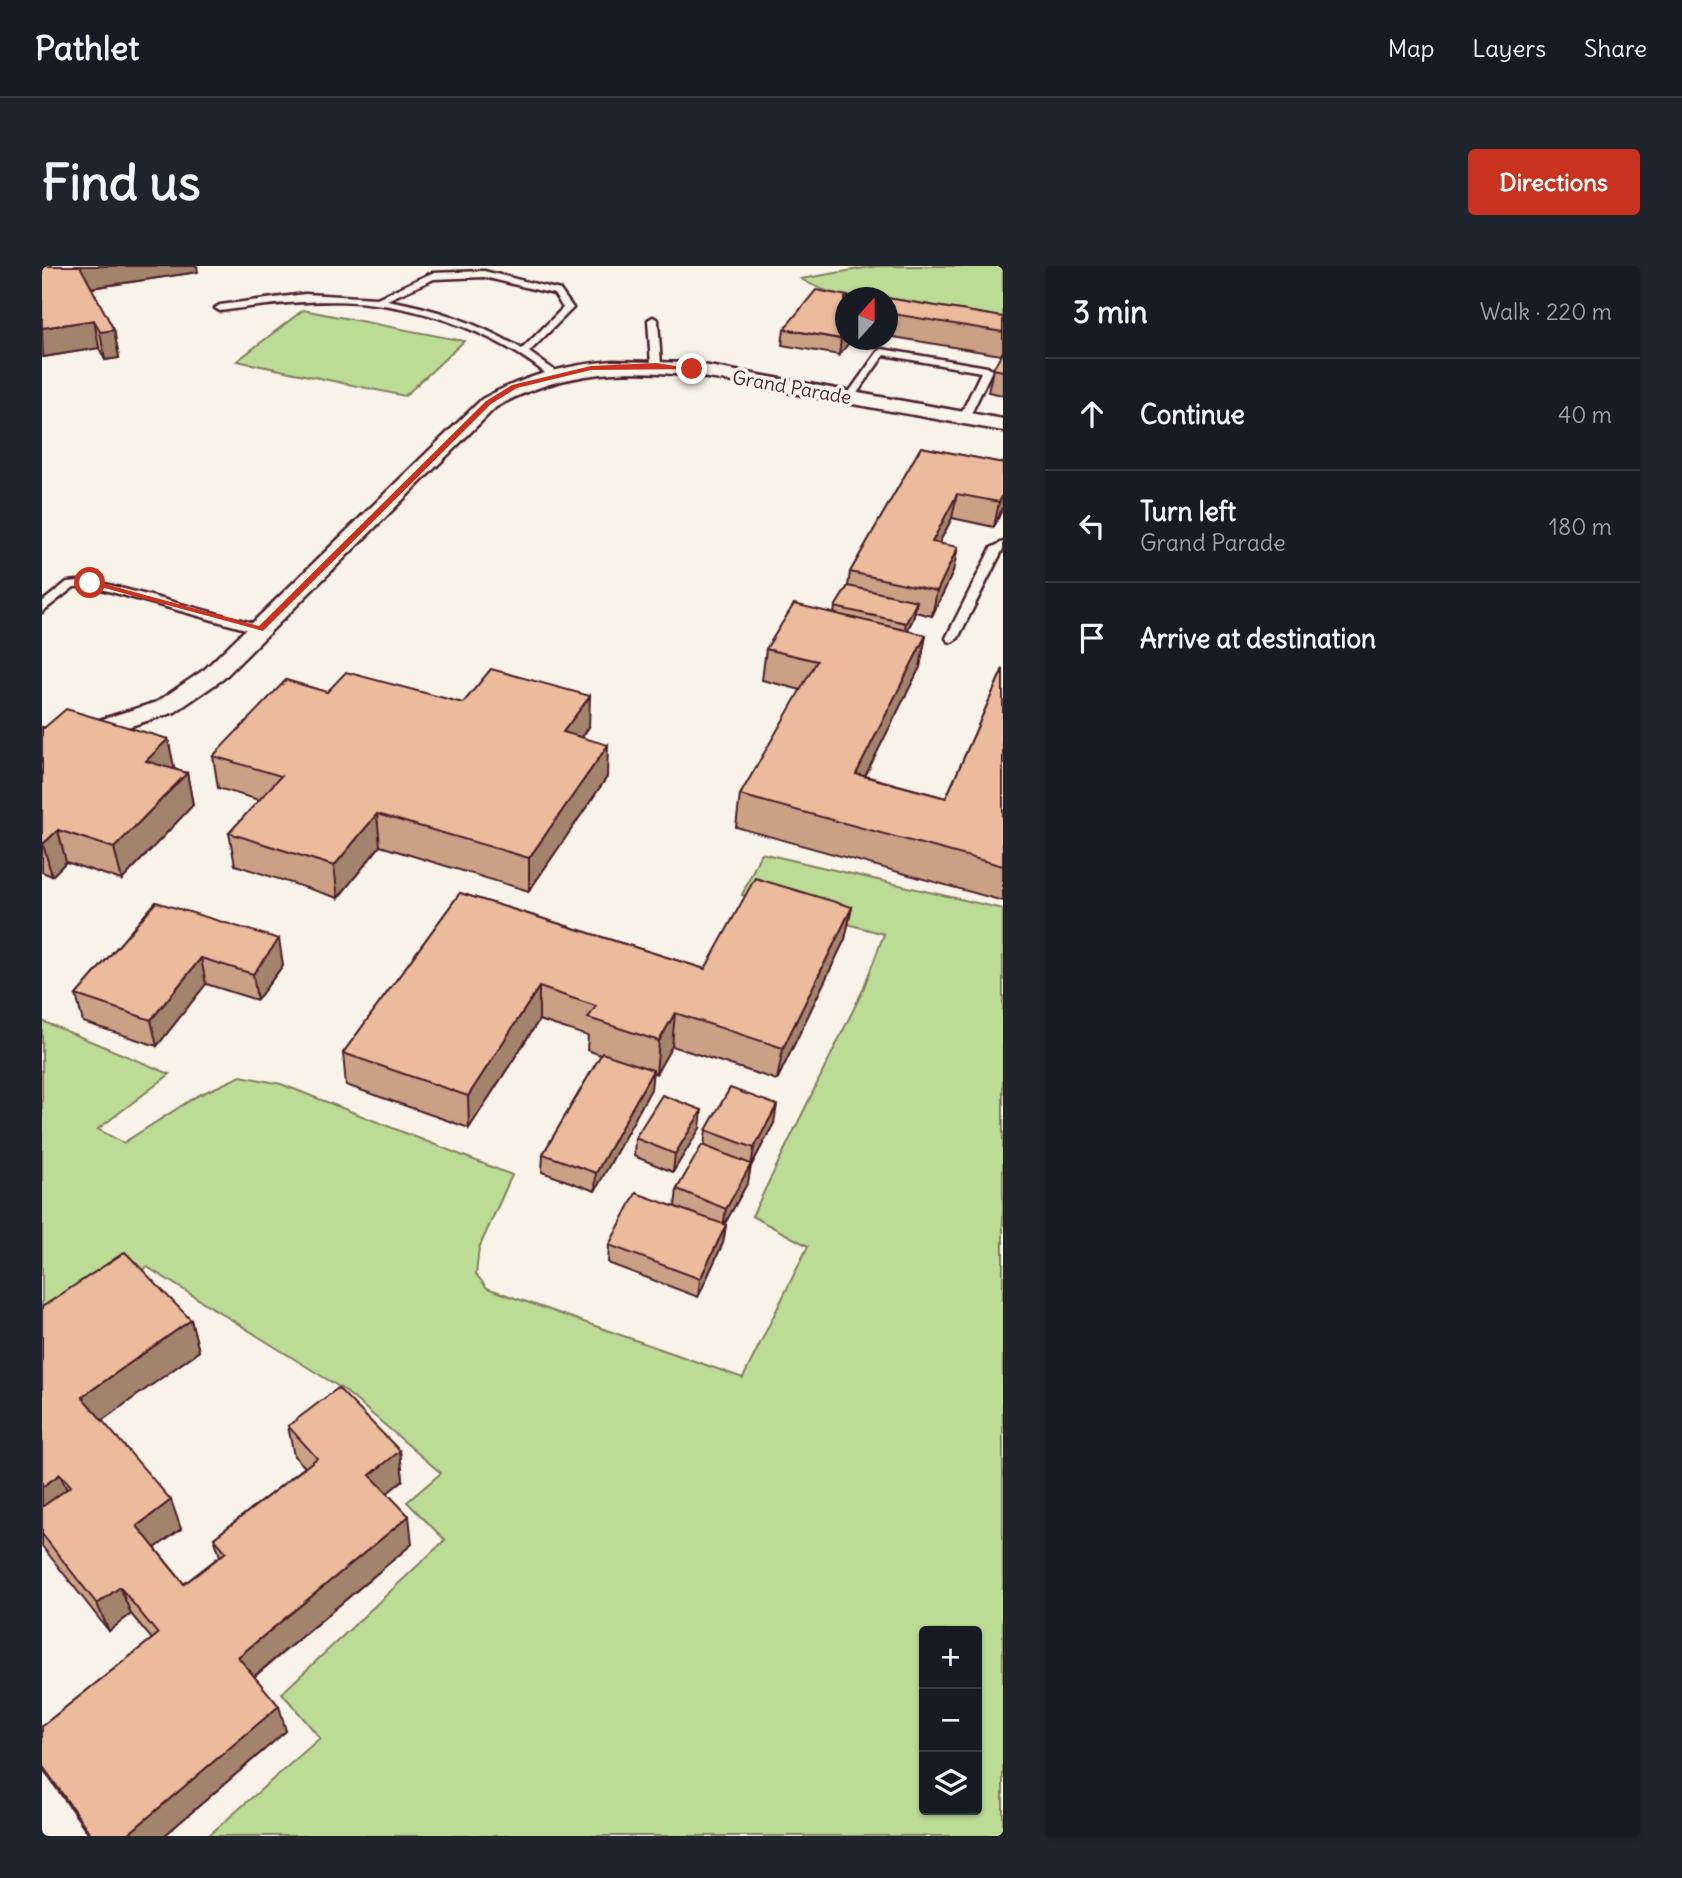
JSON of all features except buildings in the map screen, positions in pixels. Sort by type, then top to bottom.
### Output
[{"type":"street","name":"Grand Parade","points":[[42,746],[166,707],[214,674],[489,403],[515,386],[555,375],[601,367],[656,365],[692,369],[1003,425]]},
{"type":"lane","points":[[377,301],[432,275],[484,274],[543,286],[556,292],[568,309],[524,352]]},
{"type":"lane","points":[[220,308],[305,297],[377,301],[477,329],[524,352],[555,375]]},
{"type":"lane","points":[[653,320],[656,365]]},
{"type":"lane","points":[[850,397],[882,352],[987,370],[964,418]]},
{"type":"lane","points":[[952,638],[997,548],[1003,545]]},
{"type":"lane","points":[[42,608],[71,584],[90,583],[260,629]]},
{"type":"green space","points":[[876,266],[1003,266],[1003,319],[898,303],[898,287],[835,287],[835,293],[801,279]]},
{"type":"green space","points":[[303,310],[464,341],[405,396],[237,361]]},
{"type":"green space","points":[[761,853],[1003,909],[1003,1836],[208,1836],[320,1738],[282,1693],[445,1540],[407,1502],[441,1473],[344,1390],[147,1267],[42,1331],[42,1021],[170,1074],[98,1129],[123,1143],[197,1096],[241,1076],[281,1084],[512,1175],[479,1248],[476,1274],[487,1288],[743,1378],[808,1246],[752,1216],[862,992],[884,934],[742,895]]},
{"type":"route","points":[[90,583],[260,629],[489,403],[515,386],[591,368],[656,365],[692,369]]}]
